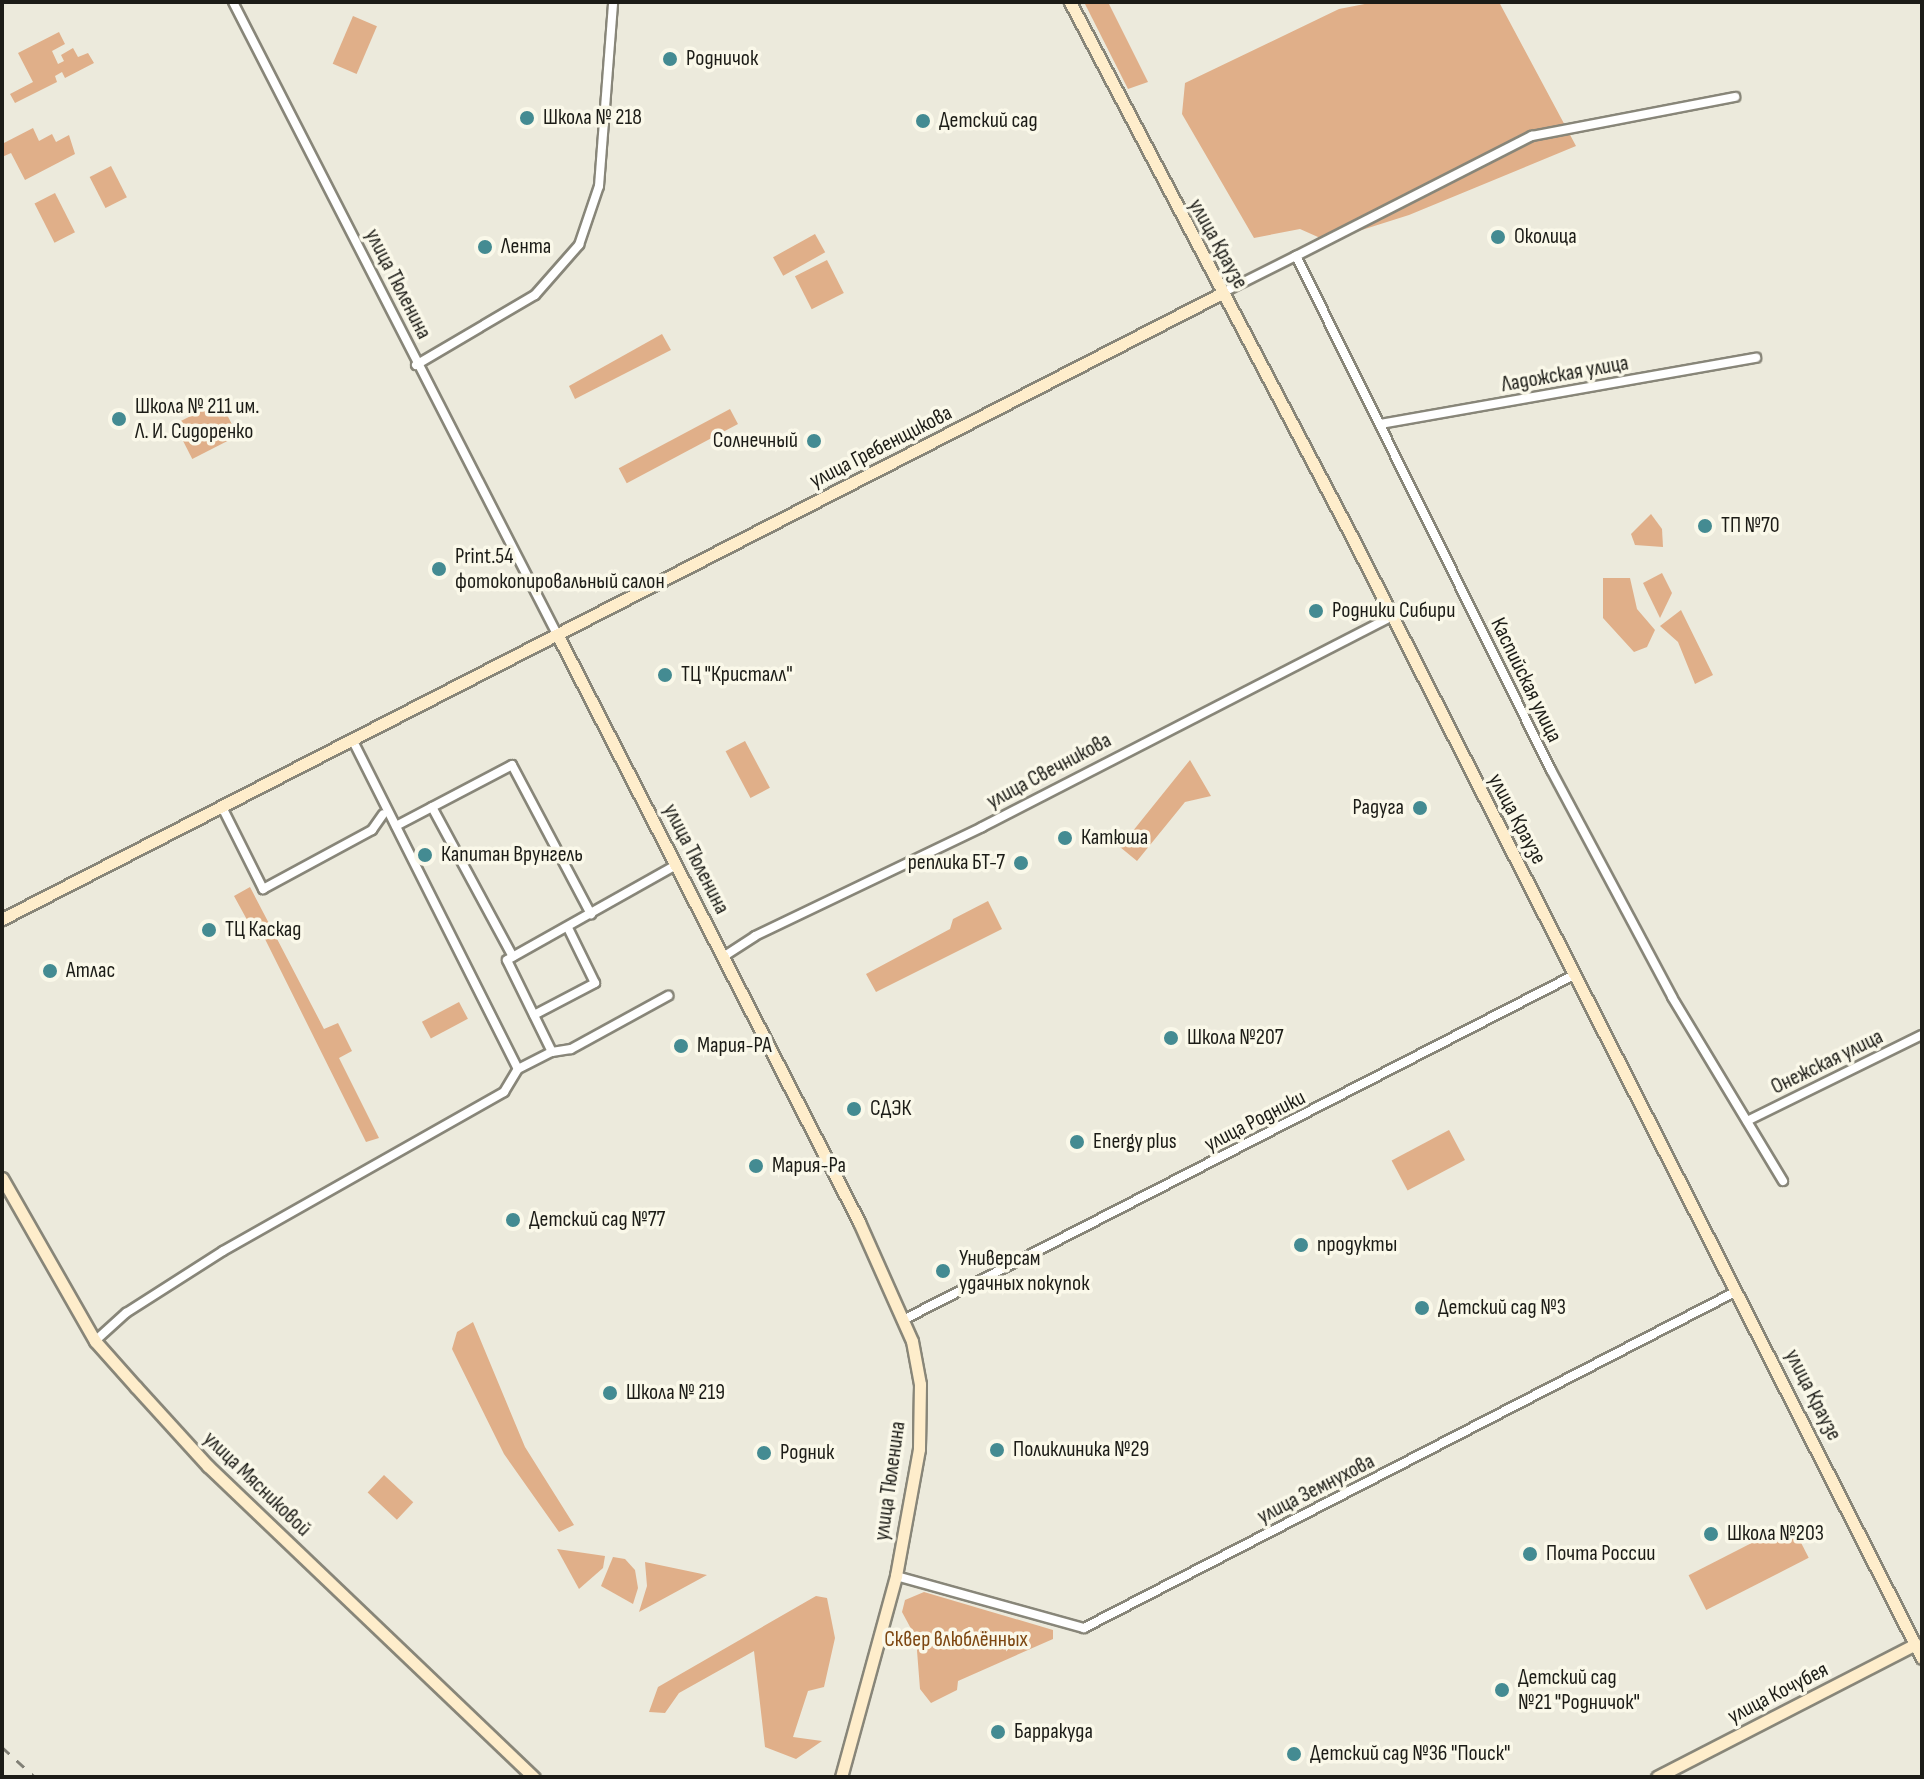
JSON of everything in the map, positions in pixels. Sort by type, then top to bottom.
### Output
[{"type":"street","name":"улица Тюленина","points":[[233,2],[416,365],[723,957],[905,1319],[920,1384],[919,1449],[896,1576],[841,1777]]},
{"type":"street","points":[[416,365],[535,295],[579,245],[599,186],[613,2]]},
{"type":"street","name":"улица Краузе","points":[[1070,2],[1392,616],[1922,1658]]},
{"type":"street","points":[[1222,293],[1532,136],[1735,97]]},
{"type":"street","name":"Каспийская улица","points":[[1296,256],[1551,770],[1672,997],[1783,1181]]},
{"type":"street","name":"улица Гребенщикова","points":[[2,919],[1222,293]]},
{"type":"street","name":"Ладожская улица","points":[[1380,424],[1756,358]]},
{"type":"street","name":"улица Свечникова","points":[[723,957],[755,936],[993,821],[1392,616]]},
{"type":"street","points":[[353,741],[518,1069]]},
{"type":"street","points":[[396,826],[512,765],[591,914]]},
{"type":"street","points":[[222,807],[263,889],[372,830],[383,814]]},
{"type":"street","points":[[432,807],[513,957]]},
{"type":"street","points":[[552,1052],[507,960],[676,865]]},
{"type":"street","points":[[534,1015],[595,983],[568,928]]},
{"type":"street","name":"улица Родники","points":[[905,1319],[1576,974]]},
{"type":"street","points":[[95,1341],[126,1313],[223,1251],[504,1092],[518,1069],[552,1052],[571,1049],[668,996]]},
{"type":"street","name":"Онежская улица","points":[[1747,1121],[1922,1035]]},
{"type":"street","name":"улица Мясниковой","points":[[2,1178],[95,1341],[208,1466],[534,1777]]},
{"type":"street","name":"улица Земнухова","points":[[896,1576],[1084,1628],[1737,1291]]},
{"type":"street","name":"улица Кочубея","points":[[1657,1777],[1916,1644]]},
{"type":"green space","points":[[1084,2],[1108,2],[1148,82],[1128,89]]},
{"type":"green space","points":[[1375,2],[1499,2],[1576,146],[1409,215],[1327,241],[1300,229],[1254,238],[1182,114],[1185,83],[1339,9]]},
{"type":"green space","points":[[353,16],[377,26],[357,74],[333,64]]},
{"type":"green space","points":[[59,32],[65,44],[52,51],[58,64],[64,61],[61,55],[73,48],[78,57],[88,53],[94,63],[65,78],[62,72],[55,76],[57,82],[15,103],[10,94],[33,82],[18,53]]},
{"type":"green space","points":[[33,128],[39,141],[52,134],[56,142],[69,135],[75,154],[25,180],[11,153],[2,157],[2,144]]},
{"type":"green space","points":[[111,166],[127,197],[106,208],[90,177]]},
{"type":"green space","points":[[55,193],[75,232],[54,243],[35,203]]},
{"type":"green space","points":[[815,234],[825,252],[783,276],[773,257]]},
{"type":"green space","points":[[827,260],[844,293],[812,309],[795,276]]},
{"type":"green space","points":[[662,334],[671,350],[575,399],[569,386]]},
{"type":"green space","points":[[220,401],[238,436],[192,459],[175,424]]},
{"type":"green space","points":[[730,409],[738,424],[627,483],[619,468]]},
{"type":"green space","points":[[1651,514],[1662,529],[1663,547],[1635,545],[1631,534]]},
{"type":"green space","points":[[1662,573],[1672,593],[1660,618],[1643,583]]},
{"type":"green space","points":[[1603,578],[1630,578],[1637,609],[1655,630],[1647,647],[1634,652],[1603,618]]},
{"type":"green space","points":[[1681,610],[1713,675],[1695,684],[1678,642],[1660,626]]},
{"type":"green space","points":[[745,741],[770,788],[750,798],[726,751]]},
{"type":"green space","points":[[1190,760],[1211,796],[1185,802],[1137,861],[1120,847]]},
{"type":"green space","points":[[250,887],[324,1029],[338,1023],[352,1051],[339,1058],[379,1138],[366,1142],[264,937],[258,940],[234,896]]},
{"type":"green space","points":[[988,901],[1002,929],[876,992],[866,974],[950,929],[953,919]]},
{"type":"green space","points":[[459,1002],[468,1019],[431,1038],[422,1022]]},
{"type":"green space","points":[[1449,1130],[1465,1160],[1408,1191],[1392,1161]]},
{"type":"green space","points":[[473,1322],[525,1447],[574,1525],[559,1532],[504,1454],[452,1349],[457,1332]]},
{"type":"green space","points":[[384,1475],[413,1502],[397,1520],[368,1493]]},
{"type":"green space","points":[[1791,1523],[1809,1558],[1706,1610],[1689,1575]]},
{"type":"green space","points":[[557,1549],[605,1556],[603,1568],[579,1589]]},
{"type":"green space","points":[[613,1557],[625,1559],[635,1570],[638,1588],[633,1604],[601,1586]]},
{"type":"green space","points":[[645,1562],[707,1575],[639,1612],[647,1586]]},
{"type":"green space","name":"Сквер влюблённых","points":[[924,1592],[1053,1630],[1053,1639],[958,1681],[957,1690],[931,1703],[920,1689],[916,1638],[902,1612],[905,1600]]},
{"type":"green space","points":[[816,1596],[827,1598],[835,1638],[824,1687],[808,1691],[793,1737],[822,1741],[796,1759],[765,1747],[754,1651],[679,1693],[665,1713],[649,1712],[658,1687]]},
{"type":"railway","points":[[2,1747],[35,1777]]},
{"type":"place","name":"Родничок","points":[[670,59]]},
{"type":"place","name":"Школа № 218","points":[[527,118]]},
{"type":"place","name":"Детский сад","points":[[923,121]]},
{"type":"place","name":"Околица","points":[[1498,237]]},
{"type":"place","name":"Лента","points":[[485,247]]},
{"type":"place","name":"Школа № 211 им. Л. И. Сидоренко","points":[[119,419]]},
{"type":"place","name":"Солнечный","points":[[814,441]]},
{"type":"place","name":"ТП №70","points":[[1705,526]]},
{"type":"place","name":"Print.54 фотокопировальный салон","points":[[439,569]]},
{"type":"place","name":"Родники Сибири","points":[[1316,611]]},
{"type":"place","name":"ТЦ \"Кристалл\"","points":[[665,675]]},
{"type":"place","name":"Радуга","points":[[1420,808]]},
{"type":"place","name":"Катюша","points":[[1065,838]]},
{"type":"place","name":"Капитан Врунгель","points":[[425,855]]},
{"type":"place","name":"реплика БТ-7","points":[[1021,863]]},
{"type":"place","name":"ТЦ Каскад","points":[[209,930]]},
{"type":"place","name":"Атлас","points":[[50,971]]},
{"type":"place","name":"Школа №207","points":[[1171,1038]]},
{"type":"place","name":"Мария-РА","points":[[681,1046]]},
{"type":"place","name":"СДЭК","points":[[854,1109]]},
{"type":"place","name":"Energy plus","points":[[1077,1142]]},
{"type":"place","name":"Мария-Ра","points":[[756,1166]]},
{"type":"place","name":"Детский сад №77","points":[[513,1220]]},
{"type":"place","name":"продукты","points":[[1301,1245]]},
{"type":"place","name":"Универсам удачных покупок","points":[[943,1271]]},
{"type":"place","name":"Детский сад №3","points":[[1422,1308]]},
{"type":"place","name":"Школа № 219","points":[[610,1393]]},
{"type":"place","name":"Поликлиника №29","points":[[997,1450]]},
{"type":"place","name":"Родник","points":[[764,1453]]},
{"type":"place","name":"Школа №203","points":[[1711,1534]]},
{"type":"place","name":"Почта России","points":[[1530,1554]]},
{"type":"place","name":"Детский сад №21 \"Родничок\"","points":[[1502,1690]]},
{"type":"place","name":"Барракуда","points":[[998,1732]]},
{"type":"place","name":"Детский сад №36 \"Поиск\"","points":[[1294,1754]]}]
